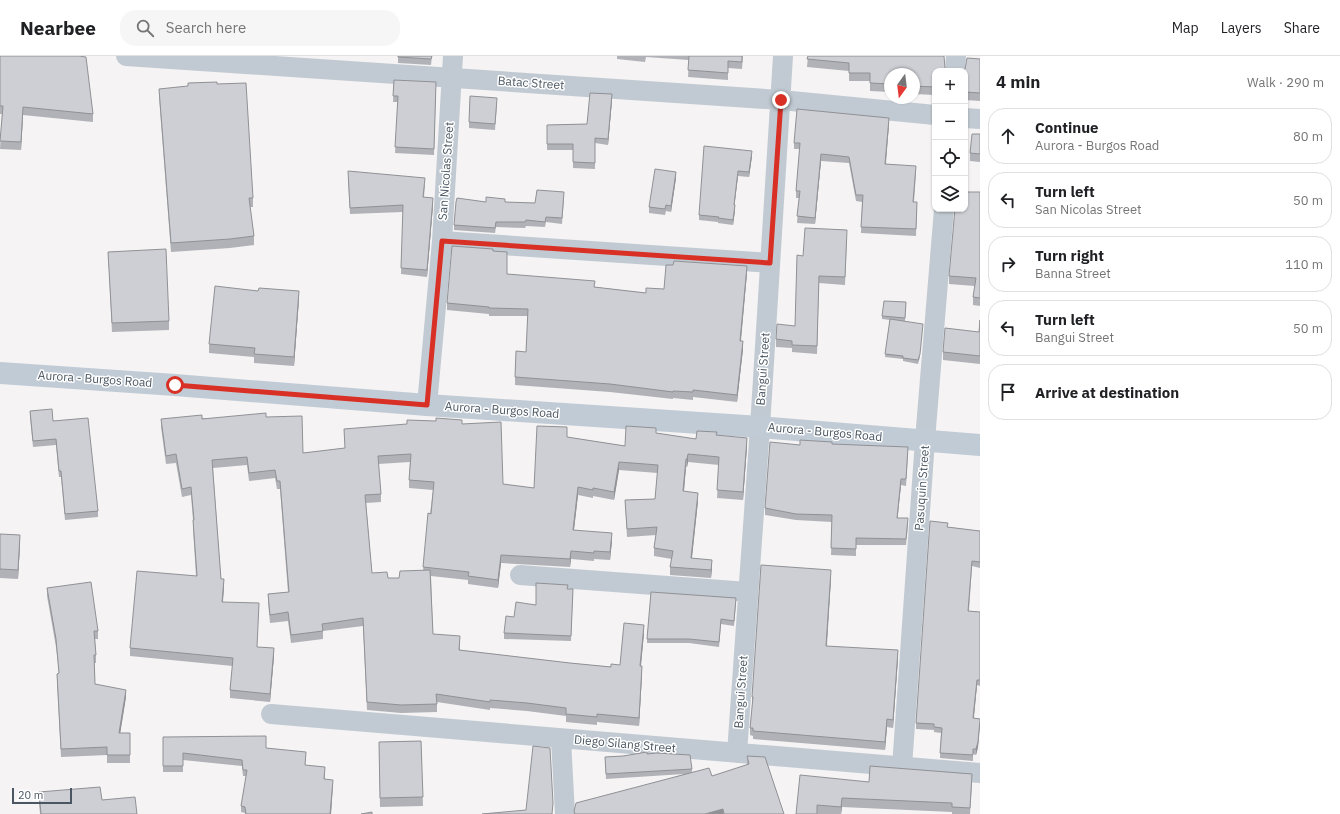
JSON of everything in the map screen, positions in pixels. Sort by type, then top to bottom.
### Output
[{"type":"main road","name":"Aurora - Burgos Road","points":[[0,373],[427,405],[760,427],[980,445]]},
{"type":"street","name":"Batac Street","points":[[126,56],[781,100],[932,115]]},
{"type":"street","name":"San Nicolas Street","points":[[427,405],[442,241],[454,56]]},
{"type":"street","name":"Bangui Street","points":[[737,753],[760,427],[783,56]]},
{"type":"street","points":[[955,68],[956,56]]},
{"type":"street","points":[[968,118],[980,119]]},
{"type":"street","name":"Pasuquin Street","points":[[902,767],[925,440],[944,212]]},
{"type":"street","points":[[442,241],[770,263]]},
{"type":"street","points":[[520,575],[748,592]]},
{"type":"street","name":"Diego Silang Street","points":[[271,714],[980,774]]},
{"type":"street","points":[[561,739],[565,814]]},
{"type":"building","points":[[0,56],[86,57],[93,114],[23,107],[21,142],[0,141],[3,106],[0,106]]},
{"type":"building","points":[[398,56],[432,56],[431,59]]},
{"type":"building","points":[[689,56],[742,56],[742,62],[728,61],[728,73],[688,70]]},
{"type":"building","points":[[808,56],[944,56],[945,68],[932,68],[932,87],[920,86],[920,68],[884,68],[884,84],[870,83],[870,73],[849,73],[849,63],[807,59]]},
{"type":"building","points":[[967,58],[980,59],[980,93],[968,92],[968,68],[965,68]]},
{"type":"building","points":[[394,80],[436,82],[434,149],[395,147],[398,96],[393,96]]},
{"type":"building","points":[[217,82],[217,84],[246,83],[253,198],[249,198],[254,236],[171,243],[159,89],[188,86],[188,83]]},
{"type":"building","points":[[590,93],[612,94],[608,139],[595,138],[595,163],[573,162],[573,144],[547,144],[547,125],[587,124]]},
{"type":"building","points":[[470,96],[497,98],[495,124],[469,122]]},
{"type":"building","points":[[797,109],[889,118],[885,164],[916,166],[913,202],[917,202],[916,229],[861,227],[863,195],[856,195],[849,157],[821,154],[815,218],[797,216],[800,191],[796,191],[800,143],[794,143]]},
{"type":"building","points":[[972,134],[980,134],[980,154],[970,153]]},
{"type":"building","points":[[704,146],[752,151],[749,172],[738,171],[733,220],[699,215]]},
{"type":"building","points":[[655,169],[676,172],[671,206],[666,205],[665,209],[649,207]]},
{"type":"building","points":[[348,171],[425,178],[423,197],[433,198],[427,270],[401,268],[403,205],[350,208]]},
{"type":"building","points":[[537,190],[564,192],[562,218],[546,217],[545,222],[526,220],[525,222],[496,222],[495,228],[454,225],[457,198],[486,202],[486,197],[505,199],[505,202],[535,203]]},
{"type":"building","points":[[968,192],[980,192],[980,298],[973,297],[976,278],[949,276],[955,212],[968,212]]},
{"type":"building","points":[[805,228],[847,230],[845,277],[819,276],[817,346],[792,345],[792,341],[776,339],[777,324],[795,326],[797,255],[803,256]]},
{"type":"building","points":[[452,246],[493,249],[493,251],[507,252],[507,274],[595,281],[594,287],[646,293],[646,288],[664,289],[666,265],[673,265],[674,261],[747,266],[740,341],[743,341],[737,395],[693,390],[693,392],[673,392],[610,384],[515,377],[516,351],[526,352],[528,309],[489,308],[447,303]]},
{"type":"building","points":[[166,249],[169,321],[112,323],[108,252]]},
{"type":"building","points":[[215,286],[258,291],[259,288],[299,291],[294,357],[254,354],[255,348],[209,344]]},
{"type":"building","points":[[884,301],[906,302],[905,318],[882,316]]},
{"type":"building","points":[[890,319],[923,324],[918,360],[903,358],[903,356],[885,354]]},
{"type":"building","points":[[980,320],[980,356],[943,352],[945,328],[979,332]]},
{"type":"building","points":[[52,409],[53,421],[88,418],[98,511],[65,514],[56,439],[33,441],[30,411]]},
{"type":"building","points":[[266,413],[266,417],[302,416],[303,453],[345,448],[344,429],[407,424],[407,420],[436,421],[436,418],[462,420],[462,424],[501,422],[503,484],[534,488],[537,426],[567,427],[567,437],[625,446],[626,426],[656,428],[656,433],[696,439],[697,431],[717,432],[716,435],[747,438],[743,492],[717,490],[719,457],[688,454],[686,459],[683,491],[698,493],[691,558],[712,560],[711,570],[670,567],[673,551],[654,548],[657,527],[627,529],[625,500],[655,499],[658,465],[619,462],[614,492],[578,487],[573,530],[612,533],[610,552],[594,551],[594,553],[571,551],[570,559],[501,555],[498,580],[468,576],[469,572],[423,567],[428,513],[431,514],[434,482],[409,480],[411,454],[378,456],[381,494],[365,495],[372,573],[387,572],[388,578],[399,578],[400,571],[430,570],[433,634],[460,636],[459,650],[611,667],[611,664],[620,665],[624,623],[644,625],[640,666],[642,666],[639,718],[597,714],[597,717],[566,714],[566,708],[490,700],[490,702],[436,694],[437,704],[401,705],[367,702],[363,618],[322,624],[323,631],[291,635],[288,612],[270,615],[268,594],[289,592],[280,481],[277,481],[275,470],[249,473],[247,457],[212,460],[221,579],[224,579],[222,602],[259,603],[257,647],[274,648],[270,694],[230,690],[233,658],[130,648],[137,571],[197,576],[191,487],[182,489],[176,454],[166,456],[161,419],[202,415],[202,419]]},
{"type":"building","points":[[800,440],[832,442],[832,444],[908,447],[906,479],[901,479],[897,518],[908,518],[906,539],[856,538],[856,549],[831,548],[832,515],[796,514],[765,508],[770,442],[800,445]]},
{"type":"building","points":[[930,521],[948,523],[947,527],[980,531],[980,562],[972,561],[968,611],[980,612],[980,680],[977,680],[973,718],[980,720],[978,742],[976,749],[973,749],[973,755],[940,753],[942,728],[934,727],[934,724],[916,723]]},
{"type":"building","points":[[0,534],[20,535],[18,570],[0,569]]},
{"type":"building","points":[[761,565],[831,570],[826,646],[898,650],[893,720],[887,719],[885,742],[753,731],[753,728],[750,728]]},
{"type":"building","points":[[91,582],[98,631],[94,631],[96,655],[94,655],[95,684],[126,690],[119,733],[130,733],[130,755],[107,755],[107,747],[61,749],[57,674],[59,673],[56,639],[47,588]]},
{"type":"building","points":[[536,583],[568,585],[567,589],[573,589],[571,636],[504,633],[506,616],[514,617],[516,602],[536,605]]},
{"type":"building","points":[[651,592],[736,598],[734,621],[721,619],[719,642],[689,639],[647,639]]},
{"type":"building","points":[[266,736],[266,748],[306,752],[305,765],[325,767],[324,779],[333,780],[330,814],[246,814],[245,807],[241,806],[247,770],[243,770],[242,760],[183,753],[183,766],[163,766],[163,737]]},
{"type":"building","points":[[421,741],[423,797],[380,798],[379,742]]},
{"type":"building","points":[[533,746],[550,748],[553,803],[552,814],[482,814],[526,810]]},
{"type":"building","points":[[647,752],[647,754],[657,753],[690,755],[692,769],[606,774],[605,757]]},
{"type":"building","points":[[747,756],[765,757],[784,814],[724,814],[723,809],[705,814],[575,814],[574,811],[576,803],[709,768],[712,776],[749,764]]},
{"type":"building","points":[[870,766],[972,774],[970,808],[952,807],[952,803],[842,798],[841,807],[817,805],[817,814],[796,814],[800,775],[869,782]]},
{"type":"building","points":[[100,787],[102,800],[135,797],[137,814],[41,814],[39,792]]},
{"type":"building","points":[[372,812],[372,814],[361,814]]},
{"type":"route","points":[[175,385],[427,405],[442,241],[770,263],[781,100]]}]
